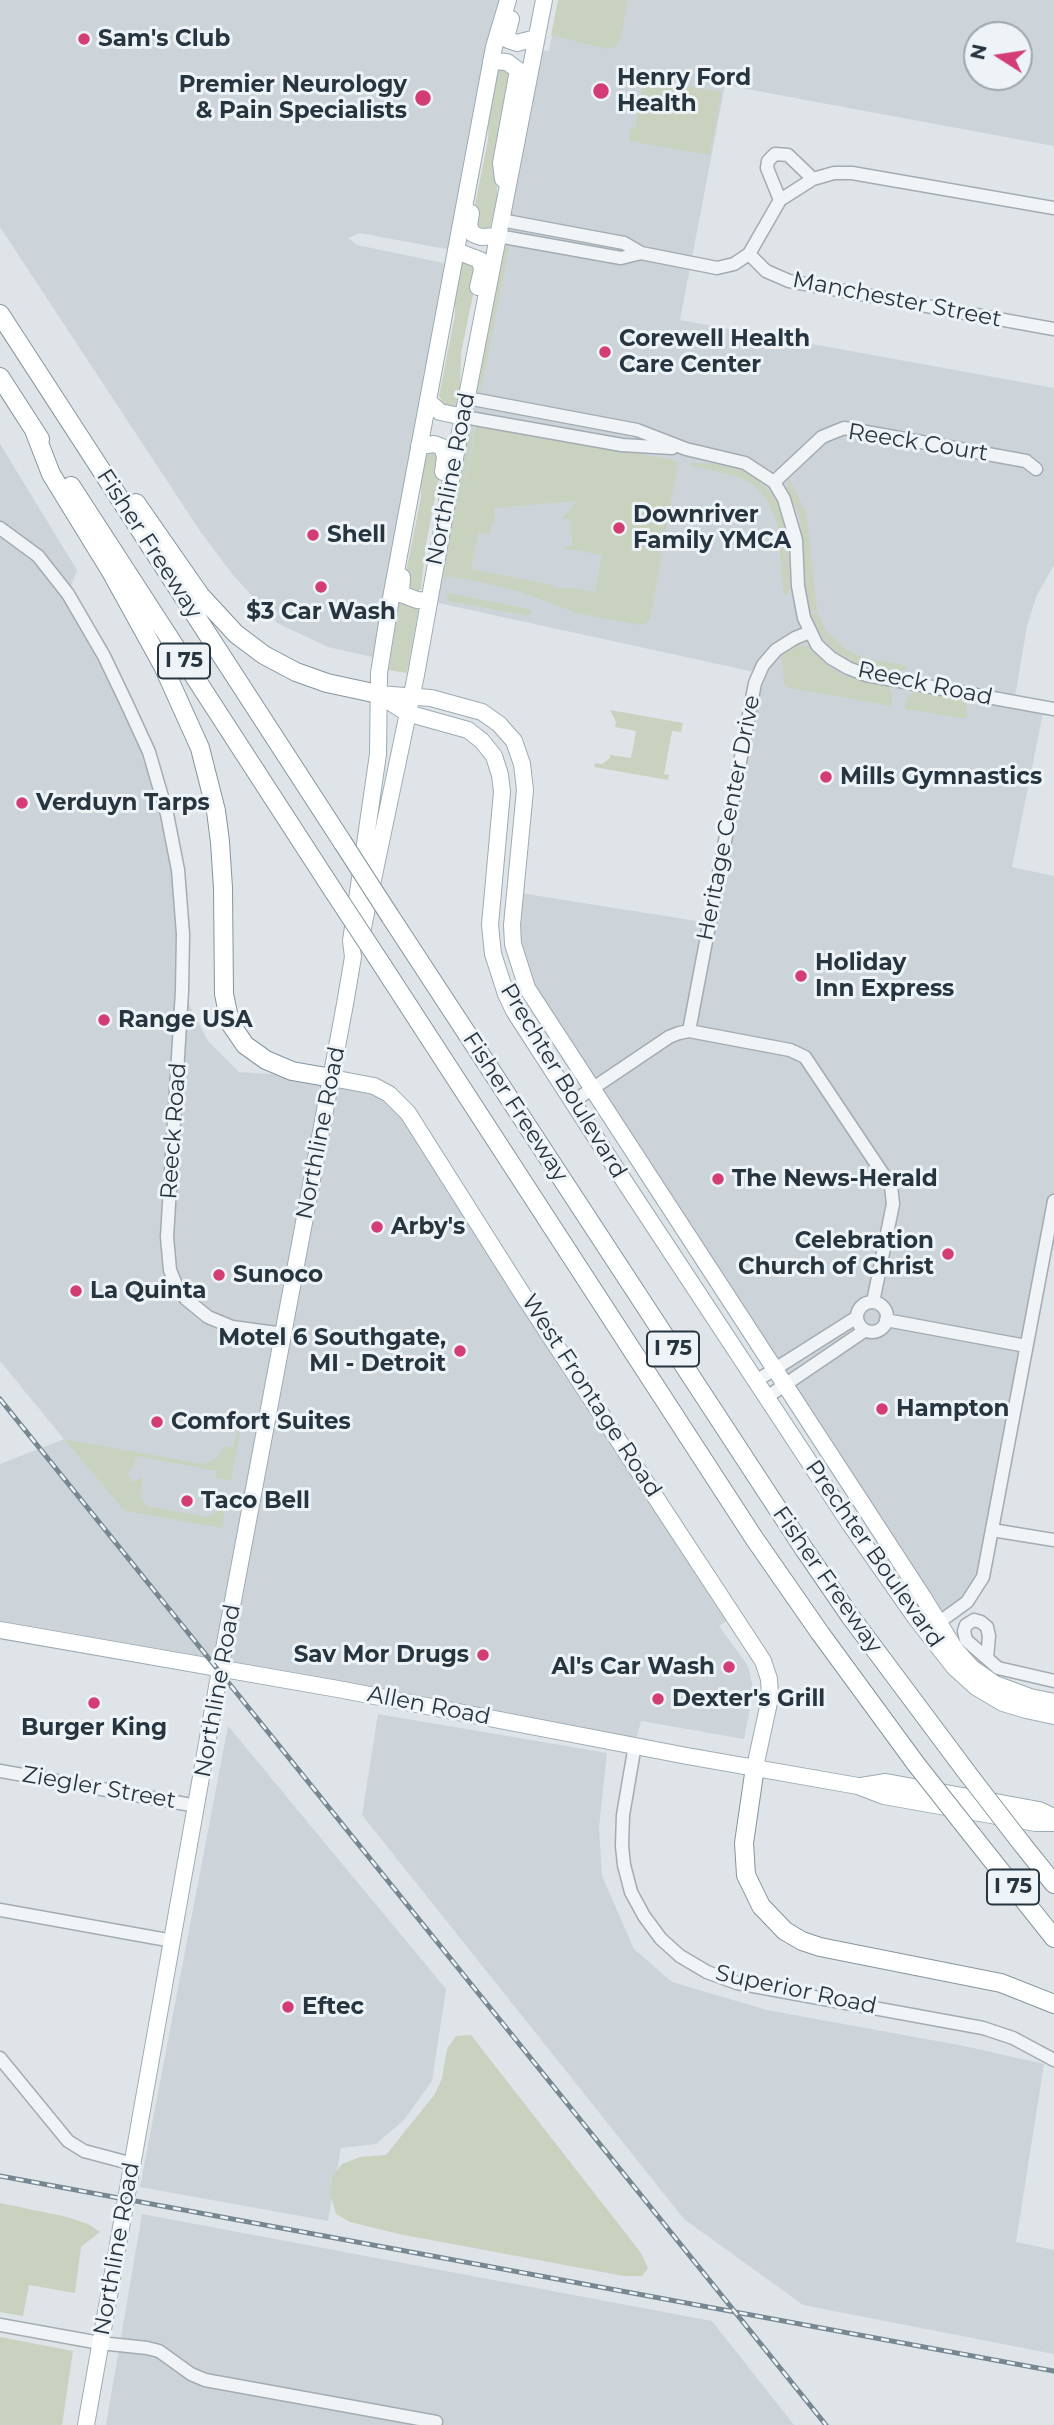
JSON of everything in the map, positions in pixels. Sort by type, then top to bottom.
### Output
[{"type":"highway","name":"Fisher Freeway","points":[[0,314],[804,1549],[850,1616],[1054,1884]]},
{"type":"highway","name":"Fisher Freeway","points":[[0,377],[754,1538],[916,1765],[1054,1938]]},
{"type":"highway","points":[[65,414],[113,469],[200,595],[236,634],[264,655],[296,672],[327,683],[378,694]]},
{"type":"highway","points":[[34,430],[51,474],[110,570],[163,666],[200,748],[220,842],[224,994],[230,1023],[245,1045],[266,1060],[292,1070],[332,1077]]},
{"type":"highway","points":[[755,1767],[744,1843],[746,1875],[761,1906],[785,1931],[820,1947],[1001,1983],[1054,2004]]},
{"type":"main road","name":"Northline Road","points":[[86,2425],[220,1670],[353,957],[351,941],[377,754],[378,694],[387,622],[480,117],[491,61],[508,0]]},
{"type":"main road","points":[[518,0],[506,37],[517,43],[537,38]]},
{"type":"main road","name":"Northline Road","points":[[353,957],[359,947],[409,705],[544,0]]},
{"type":"main road","points":[[491,61],[507,62],[518,70],[501,163],[505,201]]},
{"type":"main road","points":[[480,117],[485,139],[469,226],[473,234],[478,236],[500,228]]},
{"type":"main road","points":[[456,251],[480,260],[482,270],[466,352],[468,392]]},
{"type":"main road","points":[[428,401],[440,412],[464,417]]},
{"type":"main road","points":[[419,446],[439,446],[445,457],[430,541],[433,575]]},
{"type":"main road","points":[[413,482],[416,500],[401,594],[429,601]]},
{"type":"main road","name":"Prechter Boulevard","points":[[378,694],[468,730],[482,741],[494,756],[502,792],[490,925],[493,954],[514,1011],[850,1524],[915,1617],[954,1667],[976,1687],[1003,1703],[1054,1716]]},
{"type":"main road","name":"Prechter Boulevard","points":[[409,705],[430,698],[482,712],[499,724],[514,741],[522,764],[525,790],[512,925],[513,944],[522,975],[536,1004],[692,1240],[955,1649],[972,1668],[995,1684],[1030,1698],[1054,1702]]},
{"type":"main road","points":[[499,833],[508,840],[520,834]]},
{"type":"main road","points":[[502,984],[508,974],[522,975]]},
{"type":"main road","name":"West Frontage Road","points":[[332,1077],[374,1086],[396,1100],[408,1113],[525,1298],[594,1399],[763,1661],[769,1679],[770,1698],[755,1767]]},
{"type":"main road","points":[[611,1161],[614,1151],[620,1149],[649,1189],[662,1197]]},
{"type":"main road","points":[[671,1252],[678,1255],[686,1253],[691,1248],[692,1240]]},
{"type":"main road","points":[[788,1430],[798,1421],[809,1422]]},
{"type":"main road","points":[[820,1478],[835,1475],[838,1466]]},
{"type":"main road","points":[[850,1524],[869,1514]]},
{"type":"main road","name":"Allen Road","points":[[0,1630],[858,1786],[884,1796],[1036,1823],[1054,1823]]},
{"type":"main road","name":"Allen Road","points":[[858,1786],[886,1782],[1039,1810],[1054,1817]]},
{"type":"street","points":[[780,200],[766,168],[768,160],[775,154],[788,155],[813,179]]},
{"type":"street","points":[[500,228],[568,232],[624,243],[641,253],[718,268],[734,264],[749,254],[780,200],[813,179],[834,173],[852,173],[1054,208]]},
{"type":"street","points":[[500,228],[565,248],[621,258],[641,253]]},
{"type":"street","points":[[565,248],[568,232]]},
{"type":"street","name":"Manchester Street","points":[[749,254],[766,271],[789,281],[1054,329]]},
{"type":"street","points":[[468,392],[544,412],[637,430],[686,449],[745,463],[774,482]]},
{"type":"street","points":[[542,430],[544,412]]},
{"type":"street","points":[[464,417],[622,445],[686,449]]},
{"type":"street","name":"Reeck Court","points":[[774,482],[822,437],[844,428],[1026,461],[1036,469]]},
{"type":"street","name":"Reeck Road","points":[[774,482],[784,499],[793,526],[800,600],[810,632],[817,645],[831,658],[866,675],[1054,709]]},
{"type":"street","name":"Reeck Road","points":[[0,528],[38,556],[68,594],[104,656],[149,752],[167,814],[181,902],[184,958],[167,1237],[170,1270],[186,1299],[208,1317],[232,1327],[284,1334]]},
{"type":"street","name":"Heritage Center Drive","points":[[689,1031],[755,683],[763,665],[776,650],[794,638],[810,632]]},
{"type":"street","points":[[573,1101],[670,1036],[689,1031],[805,1056],[891,1186],[893,1204],[873,1302]]},
{"type":"street","points":[[939,1623],[967,1602],[979,1585],[992,1530],[1026,1346],[1048,1264],[1054,1201]]},
{"type":"street","points":[[757,1381],[857,1317],[863,1305],[873,1302],[885,1309],[886,1320],[878,1330],[864,1331],[767,1397]]},
{"type":"street","points":[[857,1317],[864,1331]]},
{"type":"street","points":[[886,1320],[1026,1346]]},
{"type":"street","points":[[992,1530],[1054,1540]]},
{"type":"street","points":[[987,1658],[1004,1671],[1054,1681]]},
{"type":"street","name":"Superior Road","points":[[635,1745],[623,1815],[624,1865],[632,1892],[644,1916],[680,1956],[707,1972],[737,1983],[983,2028],[1013,2038],[1054,2060]]},
{"type":"street","name":"Ziegler Street","points":[[0,1771],[197,1806]]},
{"type":"street","points":[[0,1910],[173,1941]]},
{"type":"street","points":[[0,2058],[68,2141],[84,2151],[133,2164]]},
{"type":"street","points":[[0,2325],[159,2351],[191,2374],[205,2380],[436,2423]]},
{"type":"shaded area","points":[[0,0],[508,0],[456,251],[360,233],[348,238],[357,245],[453,265],[381,659],[328,647],[277,623],[233,575],[200,531],[0,227]]},
{"type":"shaded area","points":[[559,0],[1054,0],[1054,146],[725,85],[680,320],[1054,388],[1054,565],[1037,595],[1027,626],[1014,702],[1044,708],[1012,867],[1054,876],[1054,1201],[983,1577],[938,1623],[522,975],[514,892],[709,923],[759,673],[429,601],[534,50],[549,51]]},
{"type":"shaded area","points":[[0,444],[77,570],[68,594],[104,656],[167,814],[182,991],[208,1041],[239,1072],[332,1078],[389,1094],[734,1616],[719,1626],[748,1666],[752,1683],[744,1739],[641,1721],[635,1745],[0,1630],[0,1464],[64,1439],[0,1361]]},
{"type":"shaded area","points":[[378,1714],[607,1753],[599,1827],[602,1876],[634,1949],[672,1982],[767,2010],[964,2046],[1044,2064],[1016,2242],[1054,2250],[1054,2354],[803,2305],[684,2219],[362,1815]]},
{"type":"shaded area","points":[[228,1726],[446,1989],[432,2081],[404,2120],[376,2144],[341,2148],[328,2221],[140,2187]]},
{"type":"shaded area","points":[[142,2214],[712,2321],[794,2425],[106,2425]]},
{"type":"green space","points":[[558,0],[628,0],[620,41],[614,48],[606,49],[551,35]]},
{"type":"green space","points":[[501,69],[511,75],[497,165],[497,198],[490,228],[487,229],[478,226],[473,215],[488,140],[489,102],[497,70]]},
{"type":"green space","points":[[655,80],[722,92],[710,155],[629,141],[631,128],[635,128],[643,83],[654,85]]},
{"type":"green space","points":[[508,246],[480,394],[479,384],[503,252]]},
{"type":"green space","points":[[464,262],[474,266],[477,275],[461,353],[460,390],[457,406],[453,407],[444,405],[439,396],[455,315],[455,284]]},
{"type":"green space","name":"Downriver Family YMCA","points":[[483,425],[678,463],[650,619],[646,624],[580,614],[518,591],[471,580],[447,576],[445,583],[443,572],[468,436],[474,427],[460,509],[476,427]],"holes":[[[577,501],[562,519],[571,519],[572,546],[562,548],[602,555],[595,592],[553,587],[471,569],[478,533],[491,534],[491,524],[495,523],[494,508]]]},
{"type":"green space","points":[[428,451],[438,453],[442,462],[426,544],[421,589],[415,593],[409,591],[404,583],[421,497],[421,470],[424,454]]},
{"type":"green space","points":[[690,465],[737,467],[756,478],[771,493],[778,503],[785,523],[791,588],[788,594],[784,595],[783,590],[777,522],[767,500],[756,487],[742,478]]},
{"type":"green space","points":[[788,476],[807,515],[817,610],[812,612],[809,612],[807,600],[800,518],[787,488]]},
{"type":"green space","points":[[449,593],[529,609],[532,613],[528,616],[448,601],[446,597]]},
{"type":"green space","points":[[399,600],[407,605],[419,606],[407,673],[389,670]]},
{"type":"green space","points":[[817,612],[827,632],[847,650],[864,658],[908,666],[898,672],[860,665],[843,657],[828,645],[815,627],[810,615]]},
{"type":"green space","points":[[798,644],[809,647],[829,667],[845,676],[888,686],[893,696],[891,706],[785,687],[781,658]]},
{"type":"green space","points":[[914,691],[963,700],[967,706],[966,719],[905,709],[906,699]]},
{"type":"green space","points":[[610,710],[683,723],[681,732],[672,731],[664,774],[669,775],[668,780],[594,767],[595,763],[602,764],[610,755],[631,758],[636,731],[615,727],[616,722]]},
{"type":"green space","points":[[244,1412],[231,1481],[216,1478],[216,1471],[137,1456],[133,1467],[127,1473],[132,1482],[143,1477],[140,1497],[147,1506],[206,1517],[216,1512],[218,1500],[227,1501],[222,1528],[125,1511],[64,1439],[203,1464],[216,1459],[224,1446],[233,1448],[238,1426],[230,1425],[231,1417]]},
{"type":"green space","points":[[471,2035],[641,2253],[648,2268],[642,2276],[624,2276],[399,2234],[350,2222],[336,2214],[330,2193],[333,2176],[342,2164],[360,2157],[386,2155],[435,2094],[442,2078],[447,2049],[456,2036]]},
{"type":"green space","points":[[0,2203],[67,2217],[88,2224],[100,2232],[81,2247],[75,2293],[29,2285],[23,2316],[0,2312]]},
{"type":"green space","points":[[0,2337],[73,2351],[62,2425],[0,2425]]},
{"type":"railway","points":[[0,1399],[826,2425]]},
{"type":"railway","points":[[0,2176],[1054,2371]]},
{"type":"place","name":"Sam's Club","points":[[84,39]]},
{"type":"place","name":"Henry Ford Health","points":[[601,91]]},
{"type":"place","name":"Premier Neurology & Pain Specialists","points":[[423,98]]},
{"type":"place","name":"Corewell Health Care Center","points":[[605,352]]},
{"type":"place","name":"Downriver Family YMCA","points":[[619,528]]},
{"type":"place","name":"Shell","points":[[313,535]]},
{"type":"place","name":"$3 Car Wash","points":[[321,587]]},
{"type":"place","name":"Mills Gymnastics","points":[[826,777]]},
{"type":"place","name":"Verduyn Tarps","points":[[22,803]]},
{"type":"place","name":"Holiday Inn Express","points":[[801,976]]},
{"type":"place","name":"Range USA","points":[[104,1020]]},
{"type":"place","name":"The News-Herald","points":[[718,1179]]},
{"type":"place","name":"Arby's","points":[[377,1227]]},
{"type":"place","name":"Celebration Church of Christ","points":[[948,1254]]},
{"type":"place","name":"Sunoco","points":[[219,1275]]},
{"type":"place","name":"La Quinta","points":[[76,1291]]},
{"type":"place","name":"Motel 6 Southgate, MI - Detroit","points":[[460,1351]]},
{"type":"place","name":"Hampton","points":[[882,1409]]},
{"type":"place","name":"Comfort Suites","points":[[157,1422]]},
{"type":"place","name":"Taco Bell","points":[[187,1501]]},
{"type":"place","name":"Sav Mor Drugs","points":[[483,1655]]},
{"type":"place","name":"Al's Car Wash","points":[[729,1667]]},
{"type":"place","name":"Dexter's Grill","points":[[658,1699]]},
{"type":"place","name":"Burger King","points":[[94,1703]]},
{"type":"place","name":"Eftec","points":[[288,2007]]}]
